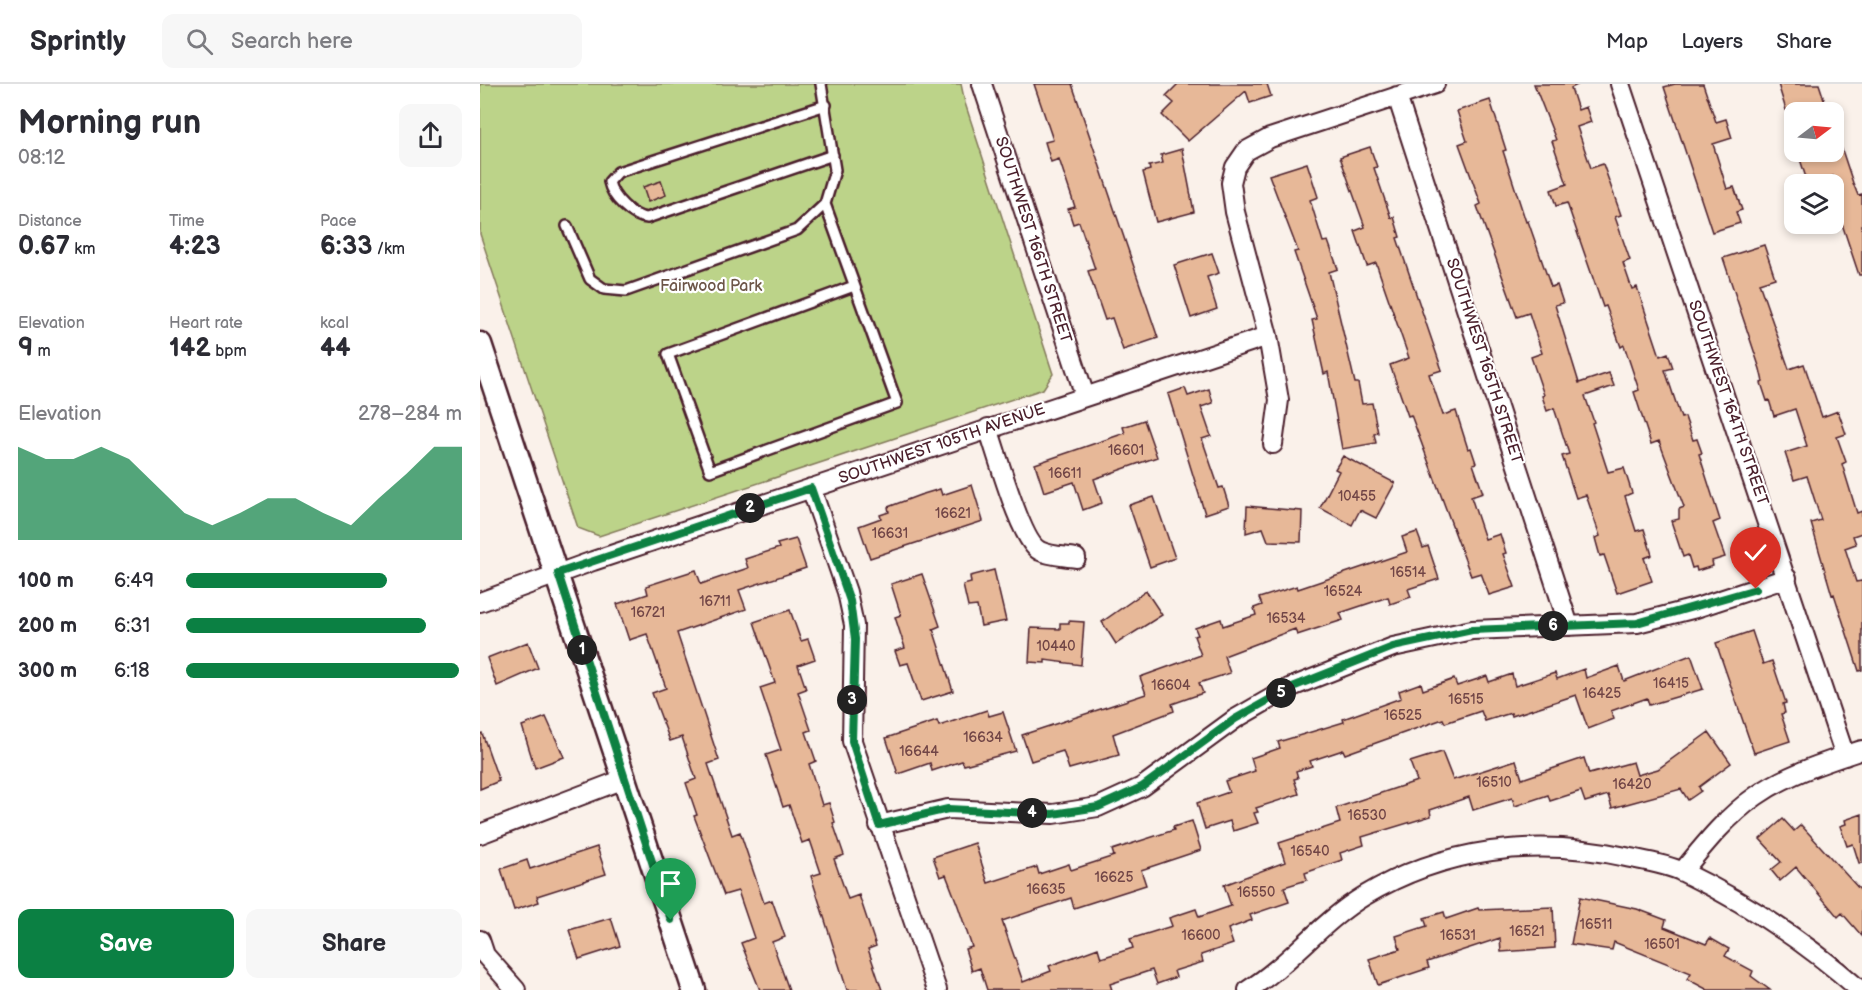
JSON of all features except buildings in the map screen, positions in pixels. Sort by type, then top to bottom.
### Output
[{"type":"street","name":"SOUTHWEST 166TH STREET","points":[[982,84],[1085,396]]},
{"type":"street","points":[[1273,444],[1280,400],[1268,336],[1235,212],[1232,192],[1233,175],[1246,151],[1257,144],[1435,84]]},
{"type":"street","name":"SOUTHWEST 164TH STREET","points":[[1620,84],[1787,578],[1854,753]]},
{"type":"street","name":"SOUTHWEST 165TH STREET","points":[[1397,96],[1569,626]]},
{"type":"street","name":"SOUTHWEST 105TH AVENUE","points":[[480,602],[558,573],[1268,336]]},
{"type":"street","points":[[480,344],[484,371],[558,573],[694,990]]},
{"type":"street","points":[[988,428],[1017,514],[1032,544],[1039,551],[1077,558]]},
{"type":"street","points":[[811,488],[850,601],[855,639],[852,741],[937,990]]},
{"type":"street","points":[[879,825],[948,809],[1053,814],[1098,807],[1142,787],[1235,719],[1304,680],[1393,647],[1463,632],[1609,626],[1648,621],[1787,578]]},
{"type":"street","points":[[1682,872],[1717,831],[1755,796],[1786,779],[1854,753]]},
{"type":"street","points":[[480,834],[624,778]]},
{"type":"street","points":[[1248,990],[1280,967],[1335,917],[1363,897],[1400,877],[1451,858],[1515,847],[1567,848],[1620,855],[1682,872],[1781,928],[1860,990]]},
{"type":"street","points":[[480,940],[485,955],[516,990]]},
{"type":"lane","points":[[567,226],[590,279],[604,289],[627,291],[797,230],[825,204],[835,170],[821,84]]},
{"type":"lane","points":[[826,105],[618,172],[609,182],[611,192],[639,218],[647,218],[833,155]]},
{"type":"lane","points":[[825,204],[897,403],[710,471],[668,354],[854,286]]},
{"type":"green space","name":"Fairwood Park","points":[[480,84],[961,84],[965,103],[1053,374],[1043,389],[599,536],[578,528],[480,234]]},
{"type":"route","points":[[671,920],[558,573],[811,488],[850,601],[855,639],[852,741],[879,825],[948,809],[1053,814],[1098,807],[1142,787],[1235,719],[1304,680],[1393,647],[1472,630],[1536,626],[1594,627],[1637,623],[1665,617],[1756,589]]}]
